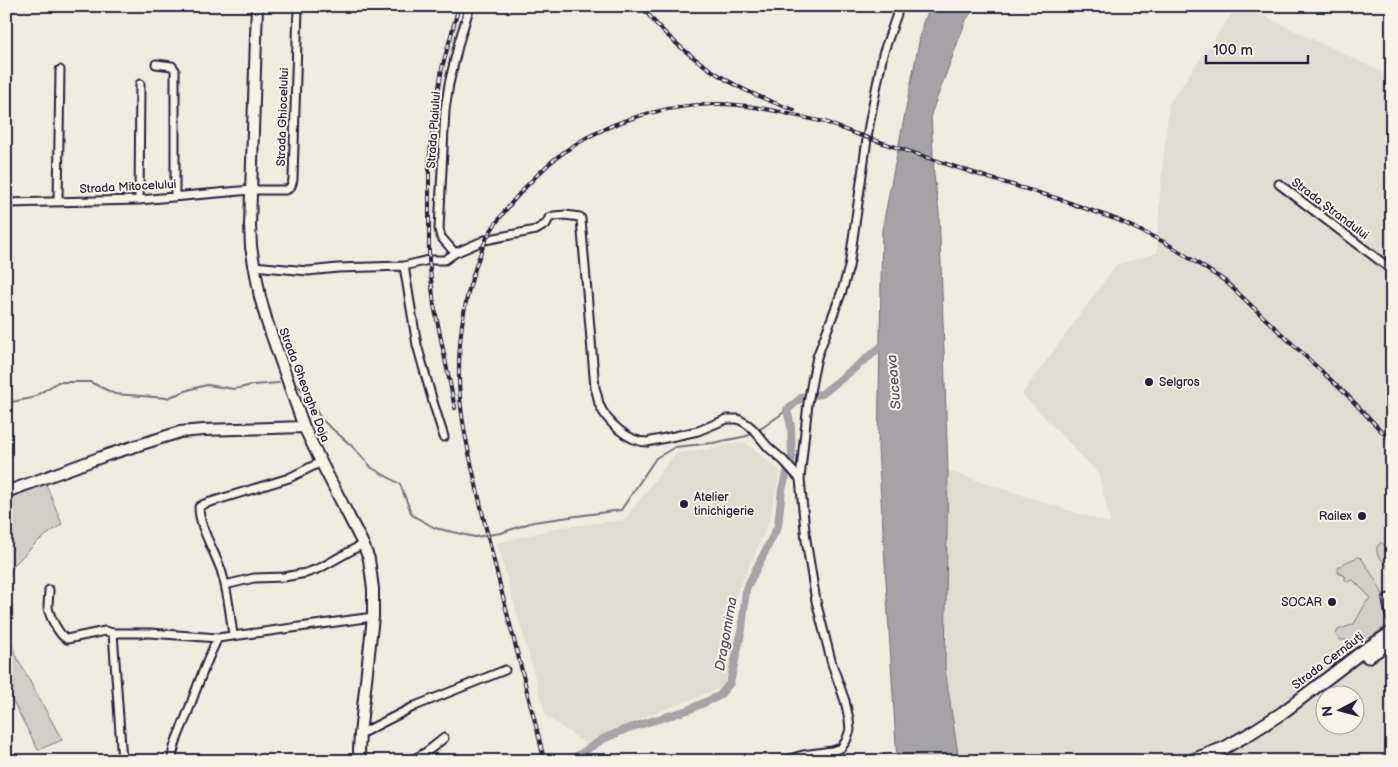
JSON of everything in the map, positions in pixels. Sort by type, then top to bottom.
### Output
[{"type":"main road","name":"Strada Gheorghe Doja","points":[[257,6],[251,190],[253,266],[267,322],[304,427],[363,544],[368,559],[374,589],[373,617],[360,734],[360,759]]},
{"type":"main road","points":[[6,492],[108,455],[180,432],[304,427]]},
{"type":"main road","points":[[1389,600],[1392,616]]},
{"type":"main road","points":[[1391,632],[1392,625]]},
{"type":"main road","name":"Strada Cernăuți","points":[[1190,761],[1224,748],[1249,734],[1391,632]]},
{"type":"main road","name":"Strada Cernăuți","points":[[1282,712],[1308,699],[1392,642]]},
{"type":"street","name":"Strada Ghiocelului","points":[[251,190],[286,190],[292,183],[298,6]]},
{"type":"street","name":"Strada Plaiului","points":[[455,253],[441,237],[439,229],[445,110],[458,42],[470,6]]},
{"type":"street","points":[[782,761],[841,748],[850,730],[849,719],[832,664],[816,600],[806,540],[800,479],[808,403],[817,357],[849,267],[869,125],[883,54],[897,14],[897,6]]},
{"type":"street","points":[[156,64],[172,66],[175,70],[175,197]]},
{"type":"street","points":[[58,202],[60,70]]},
{"type":"street","points":[[139,200],[140,84]]},
{"type":"street","name":"Strada Ștrandului","points":[[1279,184],[1392,270]]},
{"type":"street","name":"Strada Mitocelului","points":[[6,203],[139,200],[251,190]]},
{"type":"street","points":[[253,266],[308,271],[404,266],[429,260],[445,260],[455,253],[485,240],[536,230],[554,216],[580,217],[595,388],[600,405],[612,423],[628,437],[641,442],[647,442],[698,431],[727,419],[738,419],[747,424],[800,479]]},
{"type":"street","points":[[404,266],[417,345],[432,402],[444,437]]},
{"type":"street","points":[[234,635],[221,569],[200,517],[199,507],[289,478],[321,462]]},
{"type":"street","points":[[225,585],[254,578],[306,573],[320,568],[363,544]]},
{"type":"street","points":[[49,590],[49,611],[61,636],[70,639],[105,631],[113,633],[150,633],[218,638],[373,617]]},
{"type":"street","points":[[113,633],[122,761]]},
{"type":"street","points":[[172,761],[182,727],[210,653],[218,638]]},
{"type":"street","points":[[360,734],[415,706],[505,670]]},
{"type":"street","points":[[408,761],[426,753],[444,738]]},
{"type":"street","points":[[347,761],[360,759]]},
{"type":"shaded area","points":[[1237,6],[1243,6],[1392,77],[1392,761],[959,761],[945,669],[948,471],[1111,524],[1098,473],[1022,394],[1116,265],[1157,253],[1160,193],[1169,104]]},
{"type":"shaded area","points":[[746,443],[780,471],[770,519],[737,593],[731,630],[729,669],[723,687],[614,729],[586,744],[546,716],[497,543],[561,527],[624,520],[675,454]]},
{"type":"shaded area","points":[[46,484],[62,524],[37,542],[13,566],[8,584],[7,612],[9,633],[15,654],[62,740],[38,750],[6,688],[6,499]]},
{"type":"shaded area","points":[[1381,542],[1392,553],[1392,572],[1377,554],[1377,547]]},
{"type":"shaded area","points":[[1358,557],[1361,558],[1371,573],[1384,597],[1389,624],[1367,640],[1342,640],[1336,634],[1338,630],[1354,624],[1367,601],[1371,598],[1353,580],[1347,582],[1345,576],[1338,573],[1338,568]]},
{"type":"water","name":"Suceava","points":[[932,6],[975,6],[966,20],[931,114],[934,175],[939,212],[948,471],[945,669],[959,761],[897,761],[878,448],[882,230],[923,22]]},
{"type":"waterway","name":"Dragomirna","points":[[561,761],[577,756],[603,739],[626,729],[688,710],[719,696],[730,683],[742,629],[746,589],[778,526],[782,489],[792,457],[791,426],[787,410],[802,397],[822,394],[886,343]]},
{"type":"waterway","points":[[6,403],[32,398],[58,382],[90,382],[115,394],[167,398],[207,385],[234,389],[279,383]]},
{"type":"waterway","points":[[296,385],[305,392],[322,420],[352,446],[372,468],[400,484],[412,515],[435,528],[475,537],[501,533],[533,522],[621,510],[656,458],[675,447],[713,443],[747,436],[787,410]]},
{"type":"waterway","name":"Dragomirna","points":[[419,761],[434,758],[460,761]]},
{"type":"railway","points":[[455,408],[434,305],[429,260],[429,163],[442,68],[459,6]]},
{"type":"railway","points":[[642,6],[665,33],[710,70],[743,89],[794,110]]},
{"type":"railway","points":[[544,761],[482,513],[467,444],[460,399],[459,353],[463,320],[469,288],[486,240],[513,200],[550,163],[586,138],[627,120],[670,109],[728,104],[771,110],[829,123]]},
{"type":"railway","points":[[822,121],[989,178],[1056,198],[1118,220],[1166,243],[1225,281],[1347,395],[1392,442]]},
{"type":"place","name":"Selgros","points":[[1149,382]]},
{"type":"place","name":"Atelier tinichigerie","points":[[684,504]]},
{"type":"place","name":"Railex","points":[[1362,516]]},
{"type":"place","name":"SOCAR","points":[[1332,602]]}]
